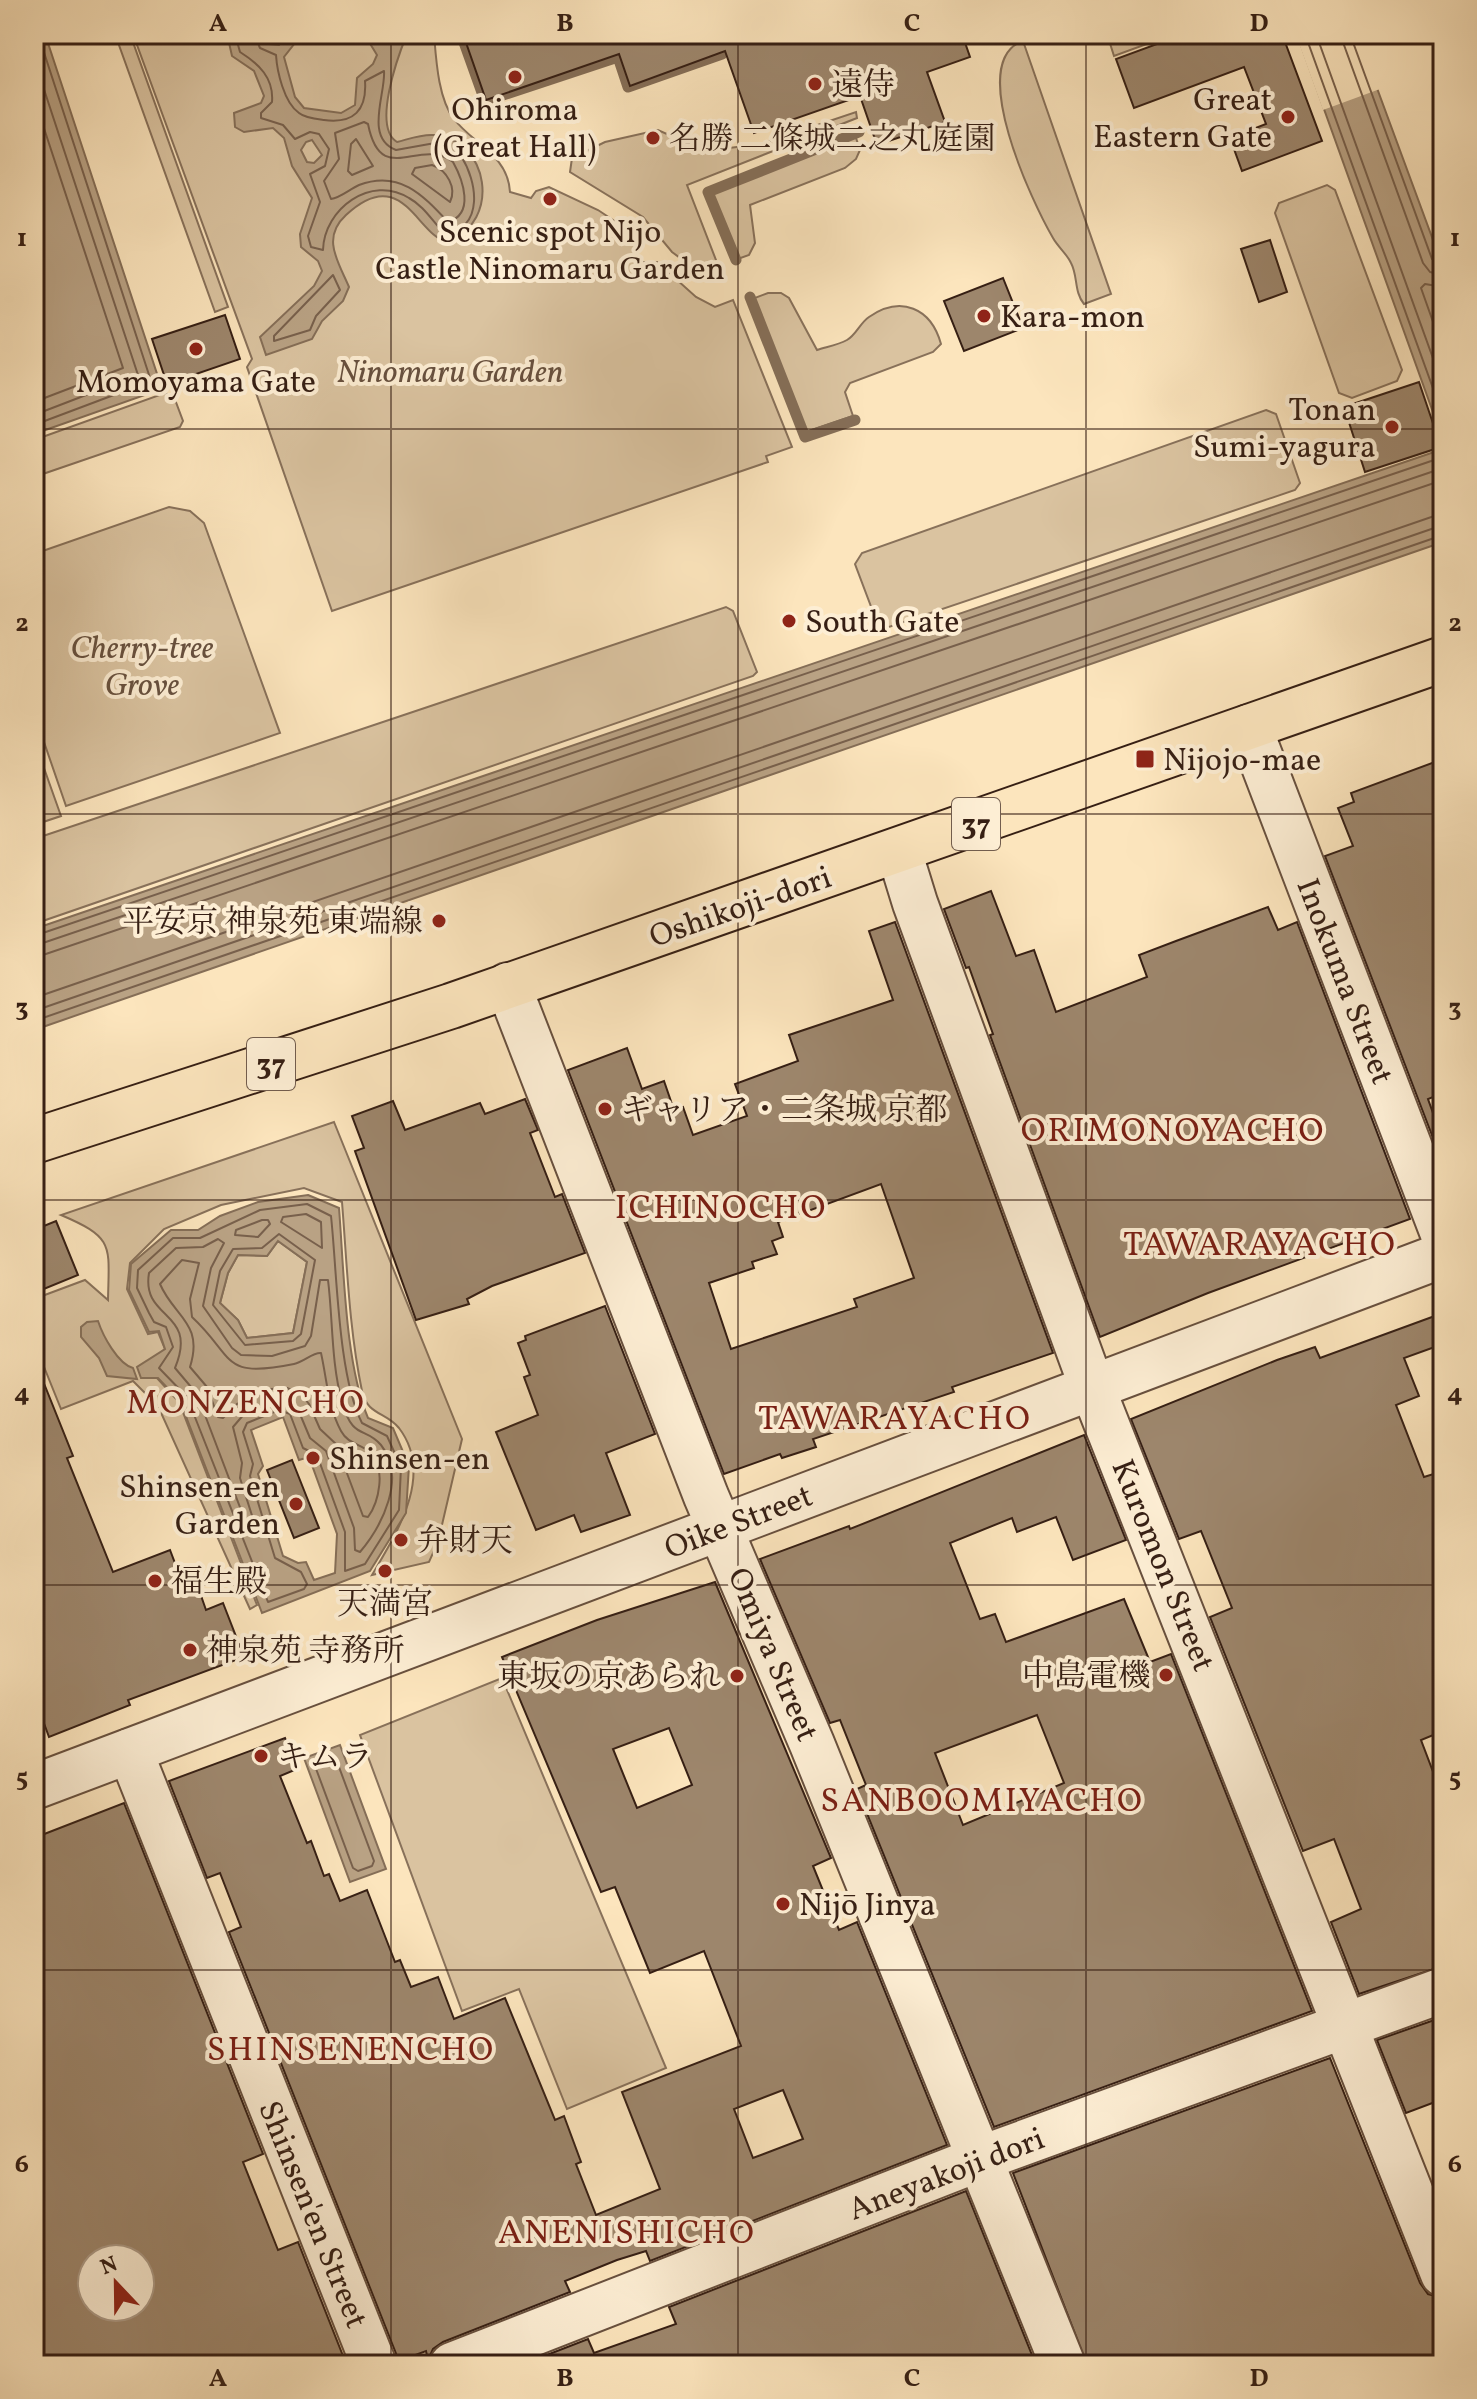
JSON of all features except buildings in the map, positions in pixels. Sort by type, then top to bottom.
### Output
[{"type":"main road","name":"Oshikoji-dori","points":[[34,1141],[508,985],[1443,659]]},
{"type":"street","name":"Inokuma Street","points":[[1249,727],[1443,1234]]},
{"type":"street","name":"Kuromon Street","points":[[899,851],[915,903],[1092,1387],[1347,2024],[1443,2274]]},
{"type":"street","name":"Omiya Street","points":[[508,985],[721,1527],[1063,2365]]},
{"type":"street","name":"Oike Street","points":[[34,1787],[1443,1255]]},
{"type":"street","name":"Shinsen'en Street","points":[[130,1751],[374,2365]]},
{"type":"street","name":"Aneyakoji dori","points":[[452,2365],[979,2159],[1443,1990]]},
{"type":"green space","points":[[115,34],[130,34],[228,307],[215,312]]},
{"type":"green space","name":"Ninomaru Garden","points":[[133,34],[434,34],[444,101],[454,119],[503,168],[510,192],[531,198],[536,191],[549,187],[598,210],[631,232],[638,242],[635,254],[640,262],[657,262],[696,297],[715,307],[733,300],[792,447],[766,456],[768,462],[332,611],[247,367],[252,359]]},
{"type":"green space","points":[[1107,34],[1174,34],[1114,56]]},
{"type":"green space","points":[[1023,41],[1111,294],[1084,304],[1071,263],[1044,221],[1019,166],[1009,134],[1000,75],[1007,54]]},
{"type":"green space","points":[[856,112],[857,118],[687,185],[721,273],[709,274],[695,269],[672,252],[643,217],[570,172],[572,158],[605,142],[658,130],[705,151],[761,144]]},
{"type":"green space","points":[[855,135],[860,150],[856,159],[845,168],[750,205],[755,243],[749,255],[735,260],[709,193]]},
{"type":"green space","points":[[1327,185],[1335,190],[1402,370],[1397,381],[1352,398],[1339,393],[1275,213],[1279,203]]},
{"type":"green space","points":[[768,293],[781,293],[789,298],[817,350],[847,340],[863,322],[881,310],[903,306],[922,314],[930,322],[941,344],[933,352],[850,383],[845,392],[853,416],[806,432],[752,299]]},
{"type":"green space","points":[[165,393],[174,397],[183,421],[180,427],[34,477],[34,440]]},
{"type":"green space","points":[[1266,410],[1276,414],[1300,483],[1295,490],[886,628],[878,625],[855,564],[862,553]]},
{"type":"green space","name":"Cherry-tree Grove","points":[[169,507],[190,511],[204,523],[280,733],[66,806],[34,713],[34,554]]},
{"type":"green space","points":[[726,607],[733,611],[757,672],[753,676],[34,924],[34,839]]},
{"type":"green space","points":[[34,740],[61,816],[34,825]]},
{"type":"green space","points":[[334,1122],[462,1439],[438,1542],[429,1562],[372,1575],[401,1523],[413,1484],[413,1465],[409,1446],[399,1428],[372,1409],[364,1399],[351,1320],[342,1202],[304,1188],[221,1205],[164,1229],[130,1263],[127,1289],[148,1334],[158,1332],[165,1349],[157,1357],[157,1378],[179,1402],[257,1605],[250,1609],[158,1406],[133,1381],[61,1409],[34,1342],[34,1299],[85,1280],[108,1300],[109,1267],[105,1246],[91,1230],[61,1215]]},
{"type":"green space","points":[[278,1241],[307,1262],[293,1333],[247,1338],[238,1320],[220,1303],[228,1273],[238,1255],[267,1256]]},
{"type":"green space","points":[[502,1678],[666,2068],[567,2109],[519,1989],[462,2011],[360,1735]]},
{"type":"water","points":[[34,34],[45,34],[162,389],[34,434]]},
{"type":"water","points":[[227,34],[261,34],[269,44],[279,45],[287,34],[302,34],[284,57],[295,97],[304,108],[341,113],[355,105],[357,78],[373,64],[377,55],[366,37],[324,34],[407,34],[389,91],[387,122],[390,134],[397,142],[429,135],[453,140],[467,150],[477,165],[482,182],[482,200],[476,217],[465,232],[448,242],[437,237],[395,199],[382,196],[365,201],[346,215],[334,232],[333,241],[349,287],[343,301],[322,321],[312,339],[266,355],[260,337],[314,286],[322,271],[318,261],[301,247],[300,234],[312,198],[292,166],[284,138],[273,128],[244,132],[235,127],[234,113],[261,103],[264,96],[254,71],[232,56]],"holes":[[[312,140],[322,155],[314,163],[307,162],[301,150],[306,142]]]},
{"type":"water","points":[[1297,34],[1357,34],[1443,267],[1443,440]]},
{"type":"water","points":[[1443,449],[1443,542],[34,1030],[34,929]]},
{"type":"water","points":[[308,1195],[339,1208],[350,1344],[360,1396],[368,1418],[393,1428],[409,1466],[406,1513],[370,1571],[262,1613],[180,1401],[158,1378],[141,1378],[137,1367],[165,1349],[159,1331],[149,1332],[129,1290],[131,1264],[171,1230],[198,1230],[220,1216],[258,1202]],"holes":[[[278,1241],[307,1262],[293,1333],[247,1338],[238,1320],[220,1303],[228,1273],[238,1255],[267,1256]],[[283,1417],[299,1460],[309,1457],[337,1534],[335,1573],[314,1580],[306,1562],[298,1563],[283,1556],[258,1474],[263,1466],[251,1430]]]},
{"type":"water","points":[[98,1321],[112,1349],[133,1368],[137,1379],[107,1376],[99,1358],[81,1337],[81,1327],[87,1322]]},
{"type":"water","points":[[340,1745],[386,1869],[350,1882],[304,1758]]},
{"type":"pier","points":[[1306,34],[1360,34],[1380,89],[1323,110],[1297,38]]},
{"type":"waterway","points":[[461,34],[485,101],[618,57],[628,87],[722,54]]},
{"type":"waterway","points":[[736,260],[708,192],[859,132]]},
{"type":"waterway","points":[[750,297],[805,437],[855,420]]},
{"type":"place","name":"Ohiroma (Great Hall)","points":[[515,77]]},
{"type":"place","name":"遠侍","points":[[815,84]]},
{"type":"place","name":"Great Eastern Gate","points":[[1288,117]]},
{"type":"place","name":"名勝 二條城二之丸庭園","points":[[653,138]]},
{"type":"place","name":"Scenic spot Nijo Castle Ninomaru Garden","points":[[550,199]]},
{"type":"place","name":"Kara-mon","points":[[984,316]]},
{"type":"place","name":"Momoyama Gate","points":[[196,349]]},
{"type":"place","name":"Tonan Sumi-yagura","points":[[1392,427]]},
{"type":"place","name":"South Gate","points":[[789,621]]},
{"type":"place","name":"Nijojo-mae","points":[[1145,759]]},
{"type":"place","name":"平安京 神泉苑 東端線","points":[[439,921]]},
{"type":"place","name":"ギャリア・二条城 京都","points":[[605,1109]]},
{"type":"place","name":"Shinsen-en","points":[[313,1458]]},
{"type":"place","name":"Shinsen-en Garden","points":[[296,1504]]},
{"type":"place","name":"弁財天","points":[[401,1540]]},
{"type":"place","name":"天満宮","points":[[385,1571]]},
{"type":"place","name":"福生殿","points":[[155,1581]]},
{"type":"place","name":"神泉苑 寺務所","points":[[190,1650]]},
{"type":"place","name":"中島電機","points":[[1166,1675]]},
{"type":"place","name":"東坂の京あられ","points":[[737,1676]]},
{"type":"place","name":"キムラ","points":[[261,1756]]},
{"type":"place","name":"Nijō Jinya","points":[[783,1904]]},
{"type":"district","name":"ORIMONOYACHO","points":[[1173,1129]]},
{"type":"district","name":"ICHINOCHO","points":[[721,1206]]},
{"type":"district","name":"TAWARAYACHO","points":[[1260,1243]]},
{"type":"district","name":"MONZENCHO","points":[[246,1401]]},
{"type":"district","name":"TAWARAYACHO","points":[[895,1417]]},
{"type":"district","name":"SANBOOMIYACHO","points":[[982,1799]]},
{"type":"district","name":"SHINSENENCHO","points":[[351,2048]]},
{"type":"district","name":"ANENISHICHO","points":[[627,2231]]}]
